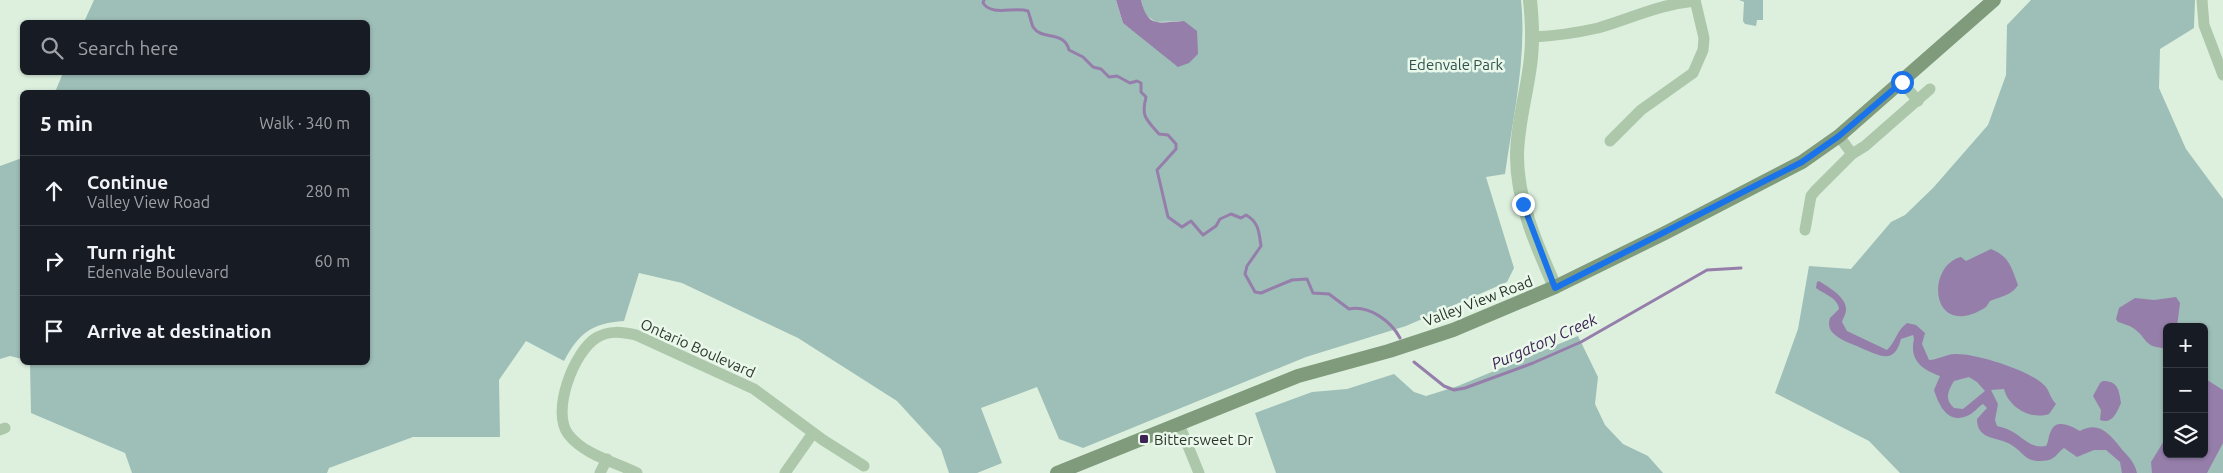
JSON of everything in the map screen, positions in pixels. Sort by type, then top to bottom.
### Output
[{"type":"main road","name":"Valley View Road","points":[[1057,473],[1298,376],[1388,351],[1453,330],[1555,288],[1802,162],[1839,136],[1994,0]]},
{"type":"street","points":[[1530,0],[1533,37],[1518,135],[1519,187],[1535,238],[1555,288]]},
{"type":"street","points":[[2202,0],[2204,25],[2223,75]]},
{"type":"street","points":[[1533,37],[1575,33],[1600,27],[1663,5],[1695,1],[1704,38],[1703,50],[1693,73],[1641,110],[1610,141]]},
{"type":"street","points":[[1902,82],[1918,101]]},
{"type":"street","points":[[1805,230],[1811,196],[1815,191],[1852,154],[1918,101],[1930,89]]},
{"type":"street","points":[[1839,136],[1852,154]]},
{"type":"street","name":"Ontario Boulevard","points":[[638,473],[576,442],[567,432],[562,419],[561,405],[579,357],[587,345],[597,337],[610,332],[636,335],[736,380],[754,390],[813,433],[864,466]]},
{"type":"street","points":[[1179,424],[1199,473]]},
{"type":"street","points":[[785,473],[813,433]]},
{"type":"street","points":[[600,473],[607,459]]},
{"type":"green space","name":"Edenvale Park","points":[[94,0],[1116,0],[1123,23],[1143,37],[1184,21],[1156,22],[1145,15],[1141,0],[1521,0],[1521,66],[1505,174],[1486,177],[1514,268],[1507,282],[1406,326],[1306,357],[1083,448],[1059,439],[1037,387],[981,408],[1002,463],[977,473],[949,473],[941,449],[897,401],[798,338],[682,283],[639,273],[624,321],[603,324],[588,331],[575,343],[564,361],[526,341],[499,380],[500,437],[413,437],[329,468],[327,473],[132,473],[125,453],[31,413],[30,365],[370,365],[370,90],[56,90],[62,75],[370,75],[370,20],[85,20]]},
{"type":"green space","points":[[1739,0],[1763,0],[1763,20],[1757,20],[1756,26],[1745,24],[1743,21],[1744,2]]},
{"type":"green space","points":[[2031,0],[2195,0],[2194,28],[2160,49],[2159,88],[2186,149],[2223,199],[2223,473],[1900,473],[1869,441],[1775,393],[1798,329],[1809,266],[1851,269],[1891,222],[1905,215],[1933,188],[1988,125],[2006,75],[2007,25]]},
{"type":"green space","points":[[20,159],[20,358],[10,356],[0,359],[0,166]]},
{"type":"green space","points":[[1578,336],[1598,377],[1595,404],[1605,425],[1623,444],[1648,456],[1663,473],[1276,473],[1255,413],[1312,392],[1347,389],[1394,374],[1414,392],[1426,396],[1458,386]]},
{"type":"shaded area","points":[[1116,0],[1141,0],[1147,16],[1156,22],[1184,21],[1197,31],[1198,54],[1189,63],[1178,67],[1123,23]]},
{"type":"shaded area","points":[[1991,249],[2006,259],[2018,285],[2002,297],[1990,301],[1986,307],[1976,313],[1964,316],[1953,315],[1945,309],[1940,301],[1938,291],[1944,270],[1951,262],[1961,257],[1966,261]]},
{"type":"shaded area","points":[[1819,281],[1832,289],[1843,301],[1846,313],[1842,322],[1847,331],[1887,350],[1903,326],[1907,323],[1916,325],[1925,333],[1922,344],[1929,360],[1952,354],[1964,354],[2003,364],[2039,381],[2046,387],[2056,404],[2049,414],[2028,414],[2011,402],[2004,389],[1991,390],[1998,404],[1995,420],[1997,426],[2014,433],[2035,446],[2046,446],[2053,427],[2060,424],[2080,431],[2092,427],[2098,428],[2107,433],[2116,442],[2132,461],[2137,473],[2122,473],[2120,462],[2106,450],[2094,450],[2077,457],[2064,448],[2049,460],[2034,461],[2029,459],[2014,446],[1983,434],[1978,426],[1977,419],[1987,408],[1983,404],[1967,416],[1960,418],[1949,415],[1938,402],[1934,390],[1940,376],[1925,369],[1915,358],[1913,335],[1901,339],[1898,347],[1890,356],[1874,353],[1843,340],[1833,333],[1829,326],[1830,318],[1839,309],[1838,305],[1833,299],[1816,288]],"holes":[[[1969,377],[1977,382],[1985,391],[1963,409],[1954,408],[1948,398],[1954,381]]]},
{"type":"shaded area","points":[[2176,297],[2180,303],[2178,323],[2163,323],[2163,348],[2150,344],[2133,328],[2118,322],[2116,319],[2119,308],[2135,298],[2154,300]]},
{"type":"shaded area","points":[[2103,381],[2108,381],[2117,387],[2121,403],[2113,417],[2108,421],[2100,420],[2101,410],[2093,396]]},
{"type":"shaded area","points":[[2208,381],[2223,390],[2223,443],[2207,473],[2152,473],[2151,462],[2163,442],[2163,458],[2208,458]]},
{"type":"waterway","name":"Purgatory Creek","points":[[984,0],[983,3],[992,9],[1028,11],[1033,27],[1037,31],[1063,40],[1069,50],[1083,57],[1093,67],[1101,69],[1109,77],[1117,76],[1130,83],[1137,81],[1141,83],[1141,92],[1146,97],[1144,114],[1159,134],[1168,135],[1176,144],[1176,149],[1157,170],[1168,217],[1182,227],[1191,221],[1203,235],[1216,226],[1220,219],[1231,214],[1241,218],[1246,215],[1254,221],[1258,228],[1261,246],[1247,266],[1245,274],[1255,292],[1261,293],[1292,280],[1307,279],[1313,293],[1329,294],[1349,309],[1357,308],[1372,312],[1385,320],[1400,338]]},
{"type":"waterway","name":"Purgatory Creek","points":[[1414,362],[1444,386],[1454,390],[1465,388],[1533,363],[1581,342],[1707,270],[1741,268]]},
{"type":"place","name":"Bittersweet Dr","points":[[1144,439]]},
{"type":"route","points":[[1523,204],[1555,288],[1802,162],[1839,136],[1902,82]]}]
